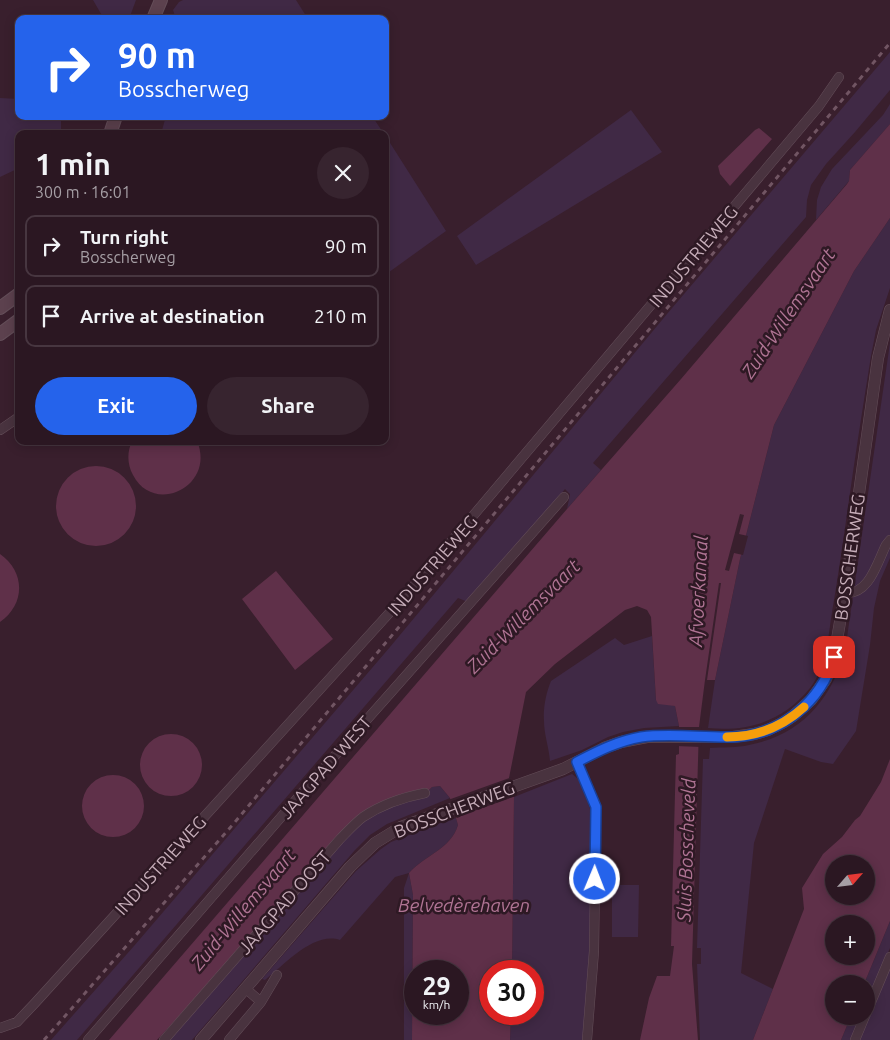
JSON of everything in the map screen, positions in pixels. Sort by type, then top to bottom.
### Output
[{"type":"main road","points":[[154,15],[160,0]]},
{"type":"main road","points":[[0,308],[15,297]]},
{"type":"main road","points":[[0,334],[15,323]]},
{"type":"street","name":"INDUSTRIEWEG","points":[[0,1028],[17,1022],[35,1003],[412,588],[819,106],[839,77]]},
{"type":"street","name":"BOSSCHERWEG","points":[[201,1040],[326,893],[372,845],[401,827],[536,779],[621,742],[643,737],[739,737],[768,730],[793,716],[811,700],[822,686],[834,657],[845,593],[878,358],[890,310]]},
{"type":"street","points":[[0,430],[15,420]]},
{"type":"street","name":"JAAGPAD WEST","points":[[88,1040],[294,802],[564,497]]},
{"type":"street","points":[[845,593],[858,592],[866,586],[890,540]]},
{"type":"street","points":[[577,762],[594,800],[596,812],[594,951],[588,1040]]},
{"type":"street","name":"JAAGPAD OOST","points":[[164,1040],[340,839],[363,818],[388,805],[425,793]]},
{"type":"street","points":[[875,993],[890,956]]},
{"type":"street","points":[[229,1040],[261,1002],[277,975]]},
{"type":"street","points":[[244,988],[261,1002]]},
{"type":"street","points":[[855,1040],[862,1025]]},
{"type":"shaded area","points":[[93,0],[136,0],[130,15],[102,15]]},
{"type":"shaded area","points":[[183,0],[296,0],[305,15],[175,15],[173,10]]},
{"type":"shaded area","points":[[890,52],[890,90],[826,164],[811,185],[807,200],[806,217],[593,463],[601,470],[567,509],[570,494],[565,489],[468,602],[458,598],[77,1040],[51,1040],[390,647],[667,314]]},
{"type":"shaded area","points":[[0,98],[15,99],[15,120],[61,120],[61,130],[15,130],[15,170],[0,177]]},
{"type":"shaded area","points":[[890,104],[890,124],[850,170],[849,181],[816,220],[817,200],[821,187],[832,169],[883,115]]},
{"type":"shaded area","points":[[631,110],[662,152],[476,265],[457,236]]},
{"type":"shaded area","points":[[165,120],[375,120],[381,130],[162,130]]},
{"type":"shaded area","points":[[389,141],[446,231],[389,272]]},
{"type":"shaded area","points":[[890,218],[890,288],[876,330],[871,356],[828,641],[820,671],[816,680],[800,699],[777,716],[751,726],[723,729],[708,728],[715,680],[740,559],[774,425],[854,271]]},
{"type":"shaded area","points":[[890,343],[890,558],[880,581],[874,608],[856,731],[833,764],[821,762],[785,749],[754,843],[741,973],[773,989],[753,1040],[700,1040],[697,964],[701,964],[701,948],[697,948],[703,759],[709,759],[710,748],[744,746],[767,740],[799,724],[822,700],[839,669],[845,651]]},
{"type":"shaded area","points":[[652,636],[656,700],[675,706],[679,726],[644,728],[623,732],[582,750],[550,761],[544,716],[545,701],[551,681],[615,638],[624,645]]},
{"type":"shaded area","points":[[572,774],[582,782],[591,812],[591,973],[587,1040],[510,1040],[511,1025],[544,1025],[544,960],[512,960],[514,797]]},
{"type":"shaded area","points":[[440,786],[450,798],[387,824],[370,835],[355,850],[192,1040],[167,1040],[358,819],[428,791],[432,787]]},
{"type":"shaded area","points":[[456,818],[458,825],[450,840],[409,873],[395,877],[340,940],[320,940],[310,945],[290,958],[265,980],[262,979],[356,871],[381,849],[391,842]]},
{"type":"shaded area","points":[[409,873],[413,895],[413,960],[404,960],[404,888]]},
{"type":"shaded area","points":[[612,885],[639,885],[638,937],[612,937]]},
{"type":"shaded area","points":[[890,921],[890,948],[875,982],[875,975],[868,975],[872,965],[875,965],[875,957]]},
{"type":"shaded area","points":[[890,966],[890,1040],[859,1040],[865,1025],[875,1025],[875,1002]]},
{"type":"shaded area","points":[[404,1025],[412,1025],[412,1040],[404,1040]]},
{"type":"shaded area","points":[[847,1025],[857,1025],[851,1040],[841,1040]]},
{"type":"water","points":[[890,124],[890,218],[854,271],[774,425],[740,559],[715,680],[705,680],[699,727],[692,964],[698,1040],[640,1040],[649,998],[657,976],[670,976],[674,946],[671,946],[676,755],[679,754],[679,726],[675,706],[658,704],[656,700],[651,617],[647,610],[637,606],[625,610],[555,664],[526,692],[509,778],[514,797],[512,960],[479,960],[479,1025],[511,1025],[510,1040],[412,1040],[412,1025],[469,1025],[469,960],[413,960],[413,895],[409,873],[422,861],[444,846],[455,833],[458,825],[450,798],[440,786],[432,787],[428,791],[363,815],[157,1040],[109,1040],[681,379],[849,181],[850,170]]},
{"type":"water","points":[[759,128],[772,139],[730,186],[720,174],[718,166]]},
{"type":"water","points":[[130,445],[198,445],[201,457],[198,471],[191,482],[180,490],[167,494],[155,493],[143,487],[133,475],[128,458]]},
{"type":"water","points":[[96,466],[111,469],[124,478],[133,491],[136,506],[133,521],[124,534],[111,543],[96,546],[81,543],[68,534],[59,521],[56,506],[59,491],[68,478],[81,469]]},
{"type":"water","points":[[0,554],[14,569],[18,578],[19,588],[14,606],[0,622]]},
{"type":"water","points":[[276,571],[333,639],[295,670],[242,599]]},
{"type":"water","points":[[165,734],[177,734],[193,743],[200,753],[202,765],[200,777],[193,787],[177,796],[165,796],[154,791],[145,782],[140,771],[140,759],[145,748],[154,739]]},
{"type":"water","points":[[890,759],[890,921],[875,957],[875,915],[825,915],[825,965],[872,965],[868,975],[825,975],[825,1025],[847,1025],[841,1040],[753,1040],[804,909],[802,888],[823,854],[842,837],[860,816],[881,782]]},
{"type":"water","points":[[107,775],[119,775],[135,784],[142,794],[144,806],[142,818],[135,828],[119,837],[107,837],[96,832],[87,823],[82,812],[82,800],[87,789],[96,780]]},
{"type":"pier","points":[[740,514],[744,515],[739,534],[748,536],[743,555],[734,553],[729,571],[725,570]]},
{"type":"pier","points":[[719,583],[721,583],[707,680],[705,680]]},
{"type":"pier","points":[[676,727],[702,727],[701,747],[676,746]]},
{"type":"pier","points":[[512,777],[516,796],[454,818],[448,800]]},
{"type":"railway","points":[[44,1040],[235,822],[890,43]]},
{"type":"slow traffic","points":[[727,737],[739,737],[768,730],[784,722],[804,707]]},
{"type":"route","points":[[595,879],[596,807],[577,762],[604,748],[638,738],[655,736],[739,737],[768,730],[793,716],[811,700],[826,679],[834,657]]},
{"type":"water label","name":"Zuid-Willemsvaart","points":[[788,313]]},
{"type":"water label","name":"Afvoerkanaal","points":[[698,591]]},
{"type":"water label","name":"Zuid-Willemsvaart","points":[[523,616]]},
{"type":"water label","name":"Sluis Bosscheveld","points":[[686,850]]},
{"type":"water label","name":"Belvedèrehaven","points":[[464,905]]},
{"type":"water label","name":"Zuid-Willemsvaart","points":[[243,909]]}]
